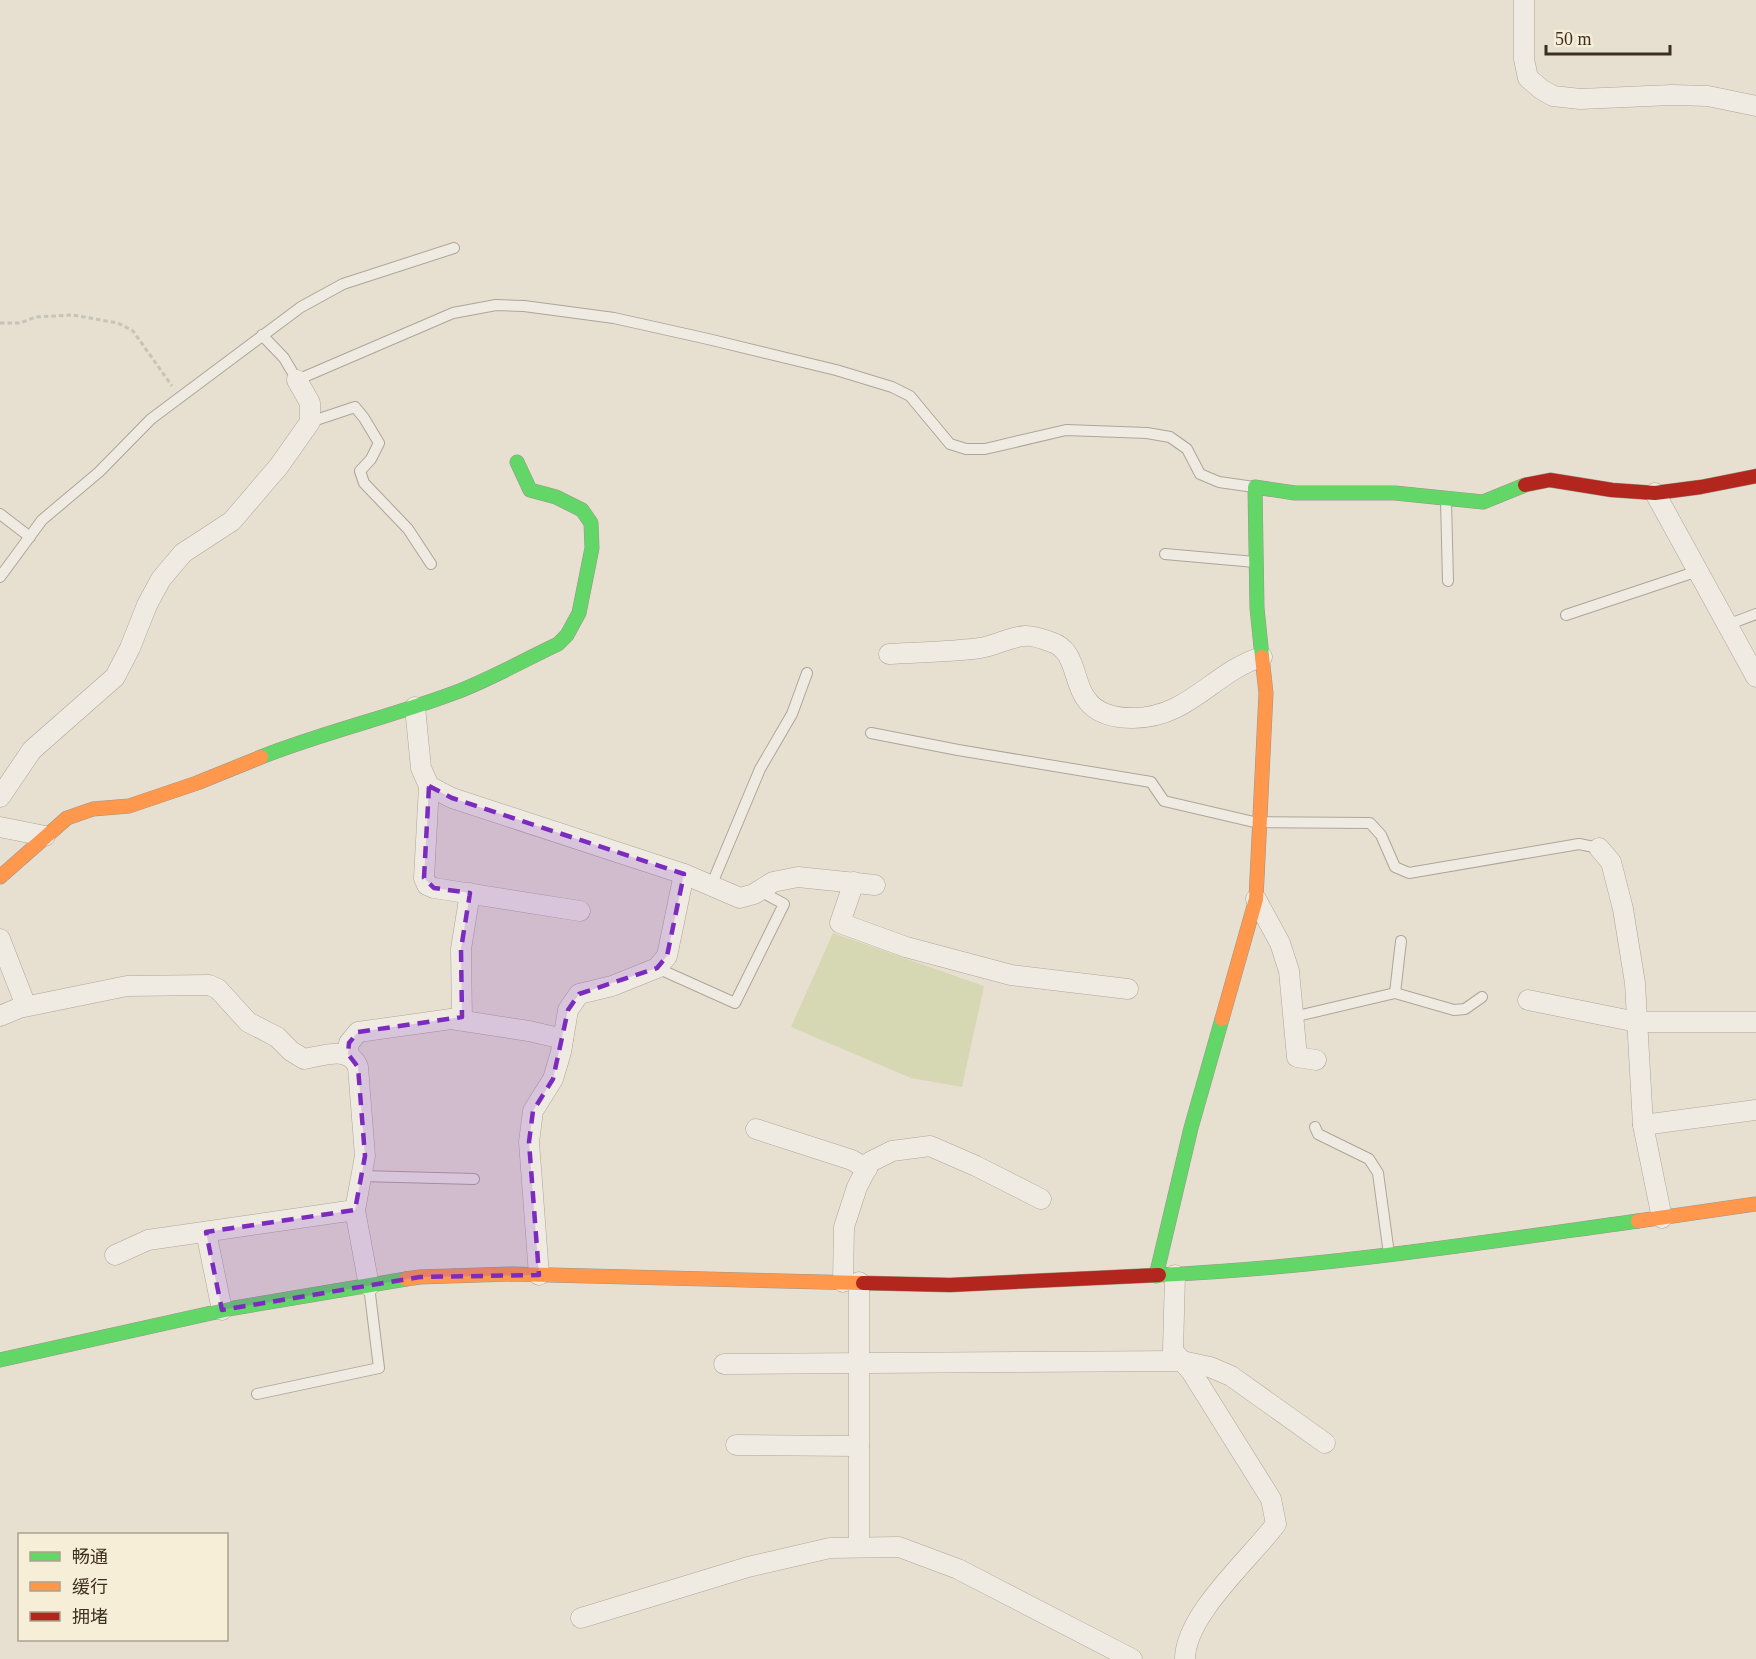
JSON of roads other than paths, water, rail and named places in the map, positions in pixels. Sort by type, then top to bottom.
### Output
[{"type":"street","points":[[1524,0],[1524,59],[1528,78],[1553,96],[1580,99],[1672,95],[1708,96],[1756,106]]},
{"type":"street","points":[[0,797],[32,750],[115,677],[147,604],[161,579],[183,553],[232,521],[279,466],[310,422],[310,403],[297,380]]},
{"type":"street","points":[[0,877],[67,818],[93,809],[129,806],[197,783],[306,739],[415,707],[457,692],[558,644],[567,635],[579,614],[592,548],[591,523],[582,510],[556,498],[530,490],[517,462]]},
{"type":"street","points":[[1185,1659],[1185,1650],[1201,1615],[1224,1584],[1276,1524],[1271,1499],[1191,1371],[1173,1351],[1166,1275],[1191,1128],[1256,899],[1266,693],[1257,608],[1255,487],[1295,493],[1395,493],[1483,502],[1524,485],[1550,480],[1612,490],[1655,493],[1756,476]]},
{"type":"street","points":[[1655,493],[1756,677]]},
{"type":"street","points":[[889,654],[981,648],[1024,636],[1053,642],[1067,652],[1087,702],[1103,714],[1133,718],[1165,713],[1188,702],[1246,662],[1262,657]]},
{"type":"street","points":[[415,707],[421,768],[429,786],[424,878],[427,885],[580,911]]},
{"type":"street","points":[[429,786],[452,798],[684,874],[740,898],[759,891],[773,882],[798,877],[875,885]]},
{"type":"street","points":[[0,827],[45,836]]},
{"type":"street","points":[[1599,848],[1611,862],[1623,909],[1635,983],[1643,1125],[1662,1218]]},
{"type":"street","points":[[539,1275],[529,1142],[532,1111],[553,1079],[568,1010],[579,994],[612,986],[657,968],[667,956],[684,874]]},
{"type":"street","points":[[854,882],[840,923],[906,947],[1011,975],[1128,989]]},
{"type":"street","points":[[462,1020],[460,949],[470,893]]},
{"type":"street","points":[[1256,899],[1280,943],[1289,971],[1297,1057],[1316,1060]]},
{"type":"street","points":[[0,939],[26,1006]]},
{"type":"street","points":[[0,1016],[26,1006],[127,986],[209,985],[218,989],[248,1022],[277,1037],[291,1051],[304,1059],[330,1054],[348,1054],[355,1059],[358,1067],[365,1156],[355,1210],[369,1286]]},
{"type":"street","points":[[1528,1000],[1637,1022],[1756,1022]]},
{"type":"street","points":[[348,1054],[349,1043],[358,1032],[451,1019],[529,1031],[563,1040]]},
{"type":"street","points":[[1643,1125],[1756,1110]]},
{"type":"street","points":[[756,1129],[852,1160],[867,1169]]},
{"type":"street","points":[[859,1547],[860,1363],[844,1227],[857,1187],[870,1162],[892,1151],[930,1146],[1041,1198]]},
{"type":"street","points":[[0,1360],[222,1310],[420,1277],[539,1275],[950,1285],[1232,1272],[1389,1254],[1756,1204]]},
{"type":"street","points":[[115,1255],[148,1240],[355,1210]]},
{"type":"street","points":[[206,1232],[222,1310]]},
{"type":"street","points":[[724,1364],[1182,1360],[1210,1367],[1231,1376],[1325,1443]]},
{"type":"street","points":[[736,1445],[859,1446]]},
{"type":"street","points":[[581,1618],[748,1567],[830,1548],[899,1547],[958,1569],[1132,1659]]},
{"type":"lane","points":[[0,576],[42,520],[99,472],[151,419],[262,335],[301,307],[343,285],[454,248]]},
{"type":"lane","points":[[262,335],[284,358],[297,380],[453,313],[496,305],[524,306],[614,318],[836,370],[892,387],[910,396],[950,444],[966,449],[985,449],[1066,430],[1147,433],[1170,437],[1187,449],[1200,474],[1219,482],[1255,487]]},
{"type":"lane","points":[[310,422],[355,407],[379,443],[371,459],[360,471],[364,483],[408,530],[431,564]]},
{"type":"lane","points":[[1446,499],[1448,581]]},
{"type":"lane","points":[[0,514],[30,537]]},
{"type":"lane","points":[[1165,555],[1256,562]]},
{"type":"lane","points":[[1566,615],[1698,571]]},
{"type":"lane","points":[[1727,625],[1756,614]]},
{"type":"lane","points":[[711,886],[760,769],[792,714],[807,673]]},
{"type":"lane","points":[[871,733],[1150,782],[1164,801],[1261,822],[1370,823],[1381,835],[1395,867],[1409,873],[1579,844],[1599,848]]},
{"type":"lane","points":[[657,968],[735,1003],[784,904],[759,891]]},
{"type":"lane","points":[[1395,993],[1401,941]]},
{"type":"lane","points":[[1293,1017],[1395,993],[1454,1010],[1465,1009],[1482,997]]},
{"type":"lane","points":[[1315,1127],[1318,1134],[1369,1159],[1378,1173],[1389,1254]]},
{"type":"lane","points":[[361,1176],[474,1179]]},
{"type":"lane","points":[[257,1394],[379,1368],[369,1286]]}]
